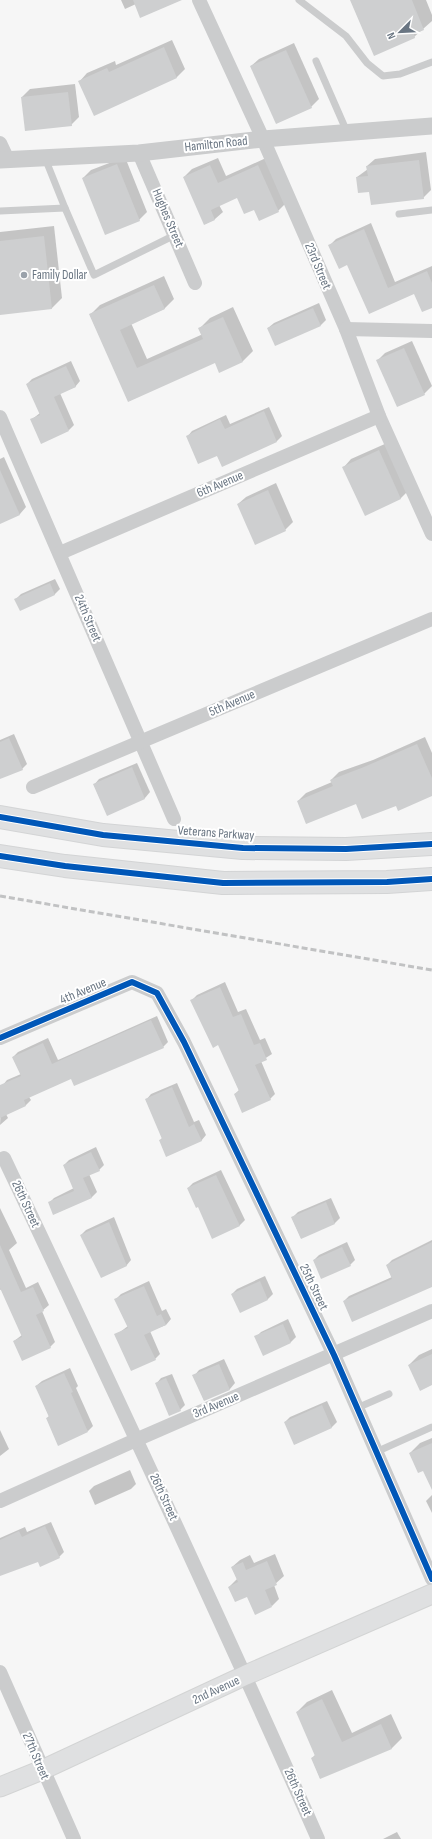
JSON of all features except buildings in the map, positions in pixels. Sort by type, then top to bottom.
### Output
[{"type":"main road","name":"Veterans Parkway","points":[[0,817],[103,835],[243,848],[346,849],[432,844]]},
{"type":"main road","points":[[0,856],[65,866],[223,883],[387,882],[432,879]]},
{"type":"main road","name":"2nd Avenue","points":[[0,1787],[42,1770],[246,1675],[432,1594]]},
{"type":"street","name":"23rd Street","points":[[199,0],[263,139],[346,330],[379,416],[432,534]]},
{"type":"street","name":"Hamilton Road","points":[[4,160],[139,153],[263,139],[432,126]]},
{"type":"street","points":[[0,143],[4,160]]},
{"type":"street","name":"Hughes Street","points":[[139,153],[195,283]]},
{"type":"street","points":[[346,330],[432,331]]},
{"type":"street","name":"6th Avenue","points":[[60,553],[379,416]]},
{"type":"street","name":"24th Street","points":[[0,417],[174,819]]},
{"type":"street","name":"5th Avenue","points":[[33,787],[432,619]]},
{"type":"street","name":"4th Avenue","points":[[0,1038],[132,982],[157,993],[166,1008]]},
{"type":"street","name":"25th Street","points":[[166,1008],[184,1042],[334,1355],[432,1580]]},
{"type":"street","name":"26th Street","points":[[4,1158],[138,1439],[246,1675],[318,1839]]},
{"type":"street","name":"3rd Avenue","points":[[0,1501],[432,1311]]},
{"type":"street","name":"27th Street","points":[[0,1672],[42,1770],[74,1839]]},
{"type":"lane","points":[[299,0],[346,36],[368,63],[383,76],[400,74],[432,62]]},
{"type":"lane","points":[[316,61],[348,132]]},
{"type":"lane","points":[[45,158],[94,275],[175,235]]},
{"type":"lane","points":[[0,211],[65,208]]},
{"type":"lane","points":[[399,214],[432,210]]},
{"type":"lane","points":[[357,1408],[389,1394]]},
{"type":"lane","points":[[376,1452],[432,1427]]},
{"type":"railway","points":[[0,896],[432,970]]},
{"type":"cycle path","points":[[0,817],[103,835],[243,848],[346,849],[432,844]]},
{"type":"cycle path","points":[[0,856],[65,866],[223,883],[387,882],[432,879]]},
{"type":"cycle path","points":[[0,1038],[132,982],[157,993],[184,1042],[334,1355],[432,1579]]},
{"type":"place","name":"Family Dollar","points":[[24,275]]}]
